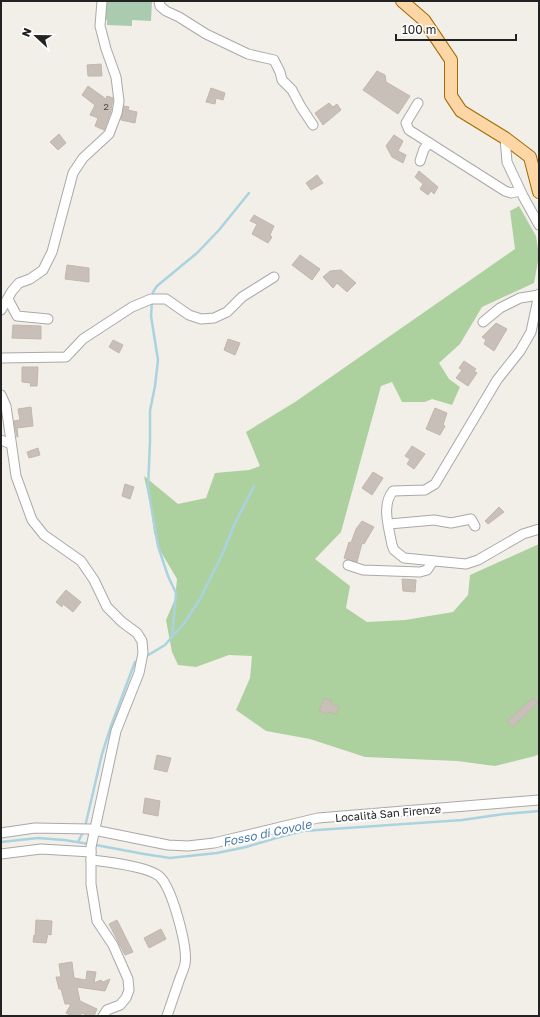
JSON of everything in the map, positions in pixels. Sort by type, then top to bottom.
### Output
[{"type":"main road","points":[[402,1],[424,20],[451,60],[451,96],[461,111],[505,138],[530,157],[539,192]]},
{"type":"street","points":[[1,310],[18,283],[30,279],[43,270],[52,252],[72,173],[83,158],[109,134],[117,113],[119,101],[116,77],[100,26],[102,1]]},
{"type":"street","points":[[159,1],[160,6],[166,11],[179,17],[206,34],[248,54],[274,60],[282,80],[292,90],[313,125]]},
{"type":"street","points":[[418,103],[406,123],[409,130],[505,191],[511,193],[520,191]]},
{"type":"street","points":[[505,138],[507,162],[520,191],[539,225]]},
{"type":"street","points":[[420,161],[424,149],[429,143]]},
{"type":"street","points":[[1,358],[66,357],[83,339],[132,307],[151,299],[166,299],[189,315],[201,319],[214,318],[226,312],[242,297],[274,277]]},
{"type":"street","points":[[483,322],[500,308],[520,298],[539,295],[531,332],[520,351],[497,380],[435,484],[425,490],[393,491],[389,496],[386,508],[392,545],[394,550],[404,558],[466,564],[478,560],[523,534],[539,530]]},
{"type":"street","points":[[8,299],[17,316],[48,319]]},
{"type":"street","points":[[1,395],[6,406],[16,476],[32,520],[44,535],[81,561],[94,580],[106,607],[122,622],[137,633],[142,641],[144,653],[139,673],[116,731],[92,832],[91,884],[96,921],[113,944],[128,979],[129,990],[126,998],[120,1005],[107,1010],[103,1016]]},
{"type":"street","points":[[1,440],[11,444]]},
{"type":"street","points":[[389,524],[434,520],[451,523],[471,519],[476,526]]},
{"type":"street","points":[[348,565],[364,570],[420,572],[427,570],[433,561]]},
{"type":"street","name":"Località San Firenze","points":[[1,833],[35,828],[70,828],[168,846],[188,846],[214,843],[318,818],[539,800]]},
{"type":"street","points":[[1,854],[41,849],[91,853],[109,862],[149,871],[159,877],[165,884],[173,903],[182,935],[185,963],[167,1016]]},
{"type":"green space","points":[[104,1],[152,1],[151,21],[132,20],[132,26],[107,25],[107,20],[103,19]]},
{"type":"green space","points":[[519,206],[536,236],[539,256],[534,283],[482,307],[460,344],[439,363],[449,379],[460,387],[452,405],[432,399],[425,402],[402,402],[392,382],[381,386],[341,532],[315,559],[350,586],[346,608],[367,622],[405,620],[453,612],[468,595],[470,575],[539,544],[539,754],[495,766],[457,761],[365,757],[310,739],[266,731],[236,710],[250,678],[252,656],[229,655],[196,667],[178,665],[172,652],[166,620],[175,599],[177,579],[161,552],[154,533],[151,508],[144,476],[178,504],[206,498],[215,473],[249,470],[260,466],[246,432],[295,402],[515,249],[510,211]]},
{"type":"building","points":[[101,64],[102,76],[88,76],[87,65]]},
{"type":"building","points":[[377,71],[385,75],[386,82],[410,96],[398,114],[363,90]]},
{"type":"building","points":[[88,86],[106,99],[107,96],[113,98],[111,111],[104,130],[95,126],[98,118],[90,115],[95,105],[82,95]]},
{"type":"building","points":[[211,88],[225,93],[223,100],[216,98],[215,104],[206,102]]},
{"type":"building","points":[[329,103],[333,107],[337,104],[341,110],[323,125],[315,113]]},
{"type":"building","points":[[124,106],[129,107],[128,110],[137,112],[135,123],[121,120]]},
{"type":"building","points":[[59,134],[66,143],[58,150],[50,142]]},
{"type":"building","points":[[394,135],[403,141],[398,151],[406,155],[403,163],[392,157],[386,146]]},
{"type":"building","points":[[419,171],[438,187],[434,194],[431,191],[428,195],[420,189],[423,184],[415,177]]},
{"type":"building","points":[[317,175],[323,183],[311,190],[306,183]]},
{"type":"building","points":[[254,215],[274,226],[270,235],[272,237],[268,243],[252,234],[257,224],[250,221]]},
{"type":"building","points":[[300,255],[320,269],[312,280],[292,265]]},
{"type":"building","points":[[67,265],[89,268],[89,282],[65,279]]},
{"type":"building","points":[[341,270],[356,283],[347,292],[337,283],[333,288],[323,277],[330,271]]},
{"type":"building","points":[[496,323],[507,329],[494,351],[484,344],[486,340],[482,337]]},
{"type":"building","points":[[13,325],[41,326],[41,339],[12,338]]},
{"type":"building","points":[[228,339],[240,343],[235,355],[224,350]]},
{"type":"building","points":[[113,340],[123,345],[119,353],[109,347]]},
{"type":"building","points":[[464,361],[476,369],[474,371],[477,373],[468,386],[456,378],[462,370],[459,368]]},
{"type":"building","points":[[22,367],[38,367],[37,386],[30,386],[31,383],[22,382]]},
{"type":"building","points":[[31,407],[33,426],[17,428],[17,437],[14,421],[20,420],[18,409]]},
{"type":"building","points":[[435,408],[447,413],[443,425],[445,426],[440,435],[426,429]]},
{"type":"building","points":[[412,446],[425,454],[414,469],[407,464],[410,459],[405,456]]},
{"type":"building","points":[[38,448],[40,455],[29,458],[27,452]]},
{"type":"building","points":[[373,472],[383,478],[372,495],[362,488]]},
{"type":"building","points":[[125,484],[134,487],[130,499],[122,496]]},
{"type":"building","points":[[499,507],[504,512],[488,524],[485,521]]},
{"type":"building","points":[[362,521],[374,527],[364,544],[362,543],[357,562],[344,558],[349,542],[351,543],[356,529]]},
{"type":"building","points":[[402,579],[416,580],[415,592],[403,591]]},
{"type":"building","points":[[66,590],[81,602],[73,612],[63,604],[62,607],[56,602]]},
{"type":"building","points":[[324,698],[332,701],[331,704],[339,707],[336,714],[329,712],[328,714],[319,711]]},
{"type":"building","points":[[533,698],[538,703],[513,727],[507,721]]},
{"type":"building","points":[[157,755],[171,758],[167,772],[154,769]]},
{"type":"building","points":[[145,798],[160,801],[158,816],[143,813]]},
{"type":"building","points":[[36,920],[52,921],[51,935],[48,934],[46,943],[33,942]]},
{"type":"building","points":[[117,920],[133,952],[125,955],[109,924]]},
{"type":"building","points":[[161,929],[166,939],[149,948],[144,938]]},
{"type":"building","points":[[72,962],[74,978],[86,980],[87,971],[96,972],[94,983],[101,980],[103,982],[110,979],[105,991],[77,987],[80,1001],[97,1009],[94,1016],[88,1016],[82,1013],[80,1016],[72,1016],[66,1013],[71,1004],[65,1004],[56,977],[61,977],[59,964]]},
{"type":"waterway","points":[[153,296],[153,292],[157,286],[197,253],[219,230],[249,193]]},
{"type":"waterway","points":[[152,301],[151,316],[158,360],[150,411],[148,488],[158,546],[168,576],[176,593],[172,637]]},
{"type":"waterway","points":[[145,657],[165,645],[185,622],[200,599],[254,486]]},
{"type":"waterway","points":[[85,827],[102,754],[111,726],[135,662],[139,660]]},
{"type":"waterway","name":"Fosso di Covole","points":[[1,842],[38,838],[64,840],[170,858],[217,853],[246,847],[303,831],[462,820],[539,811]]},
{"type":"waterway","points":[[78,842],[83,832]]}]
